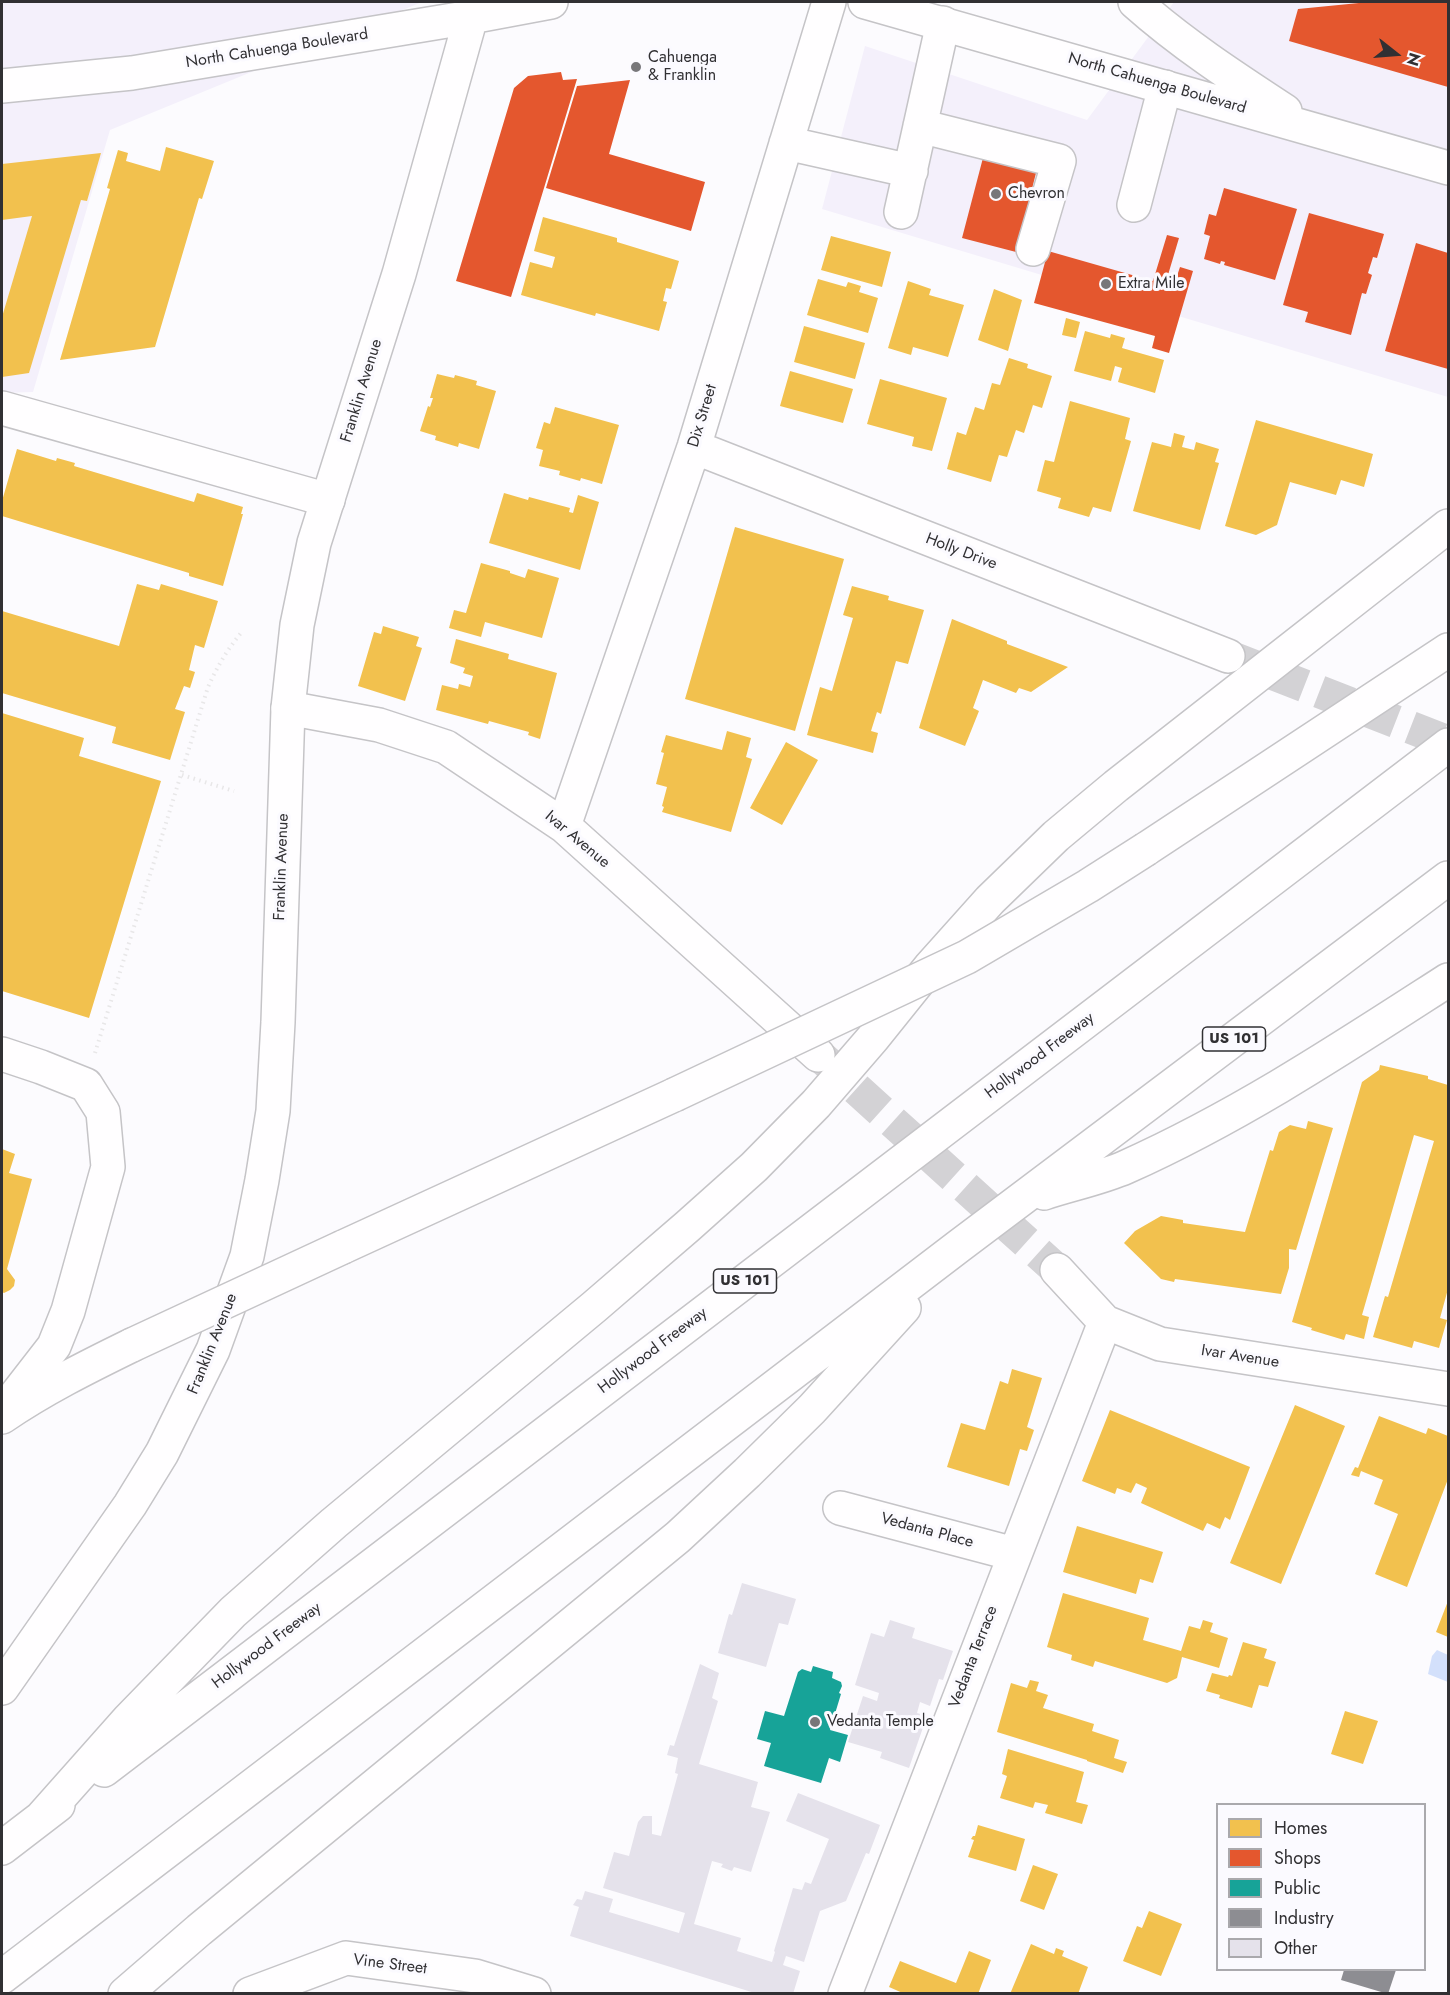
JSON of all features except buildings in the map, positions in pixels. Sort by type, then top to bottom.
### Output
[{"type":"main road","name":"North Cahuenga Boulevard","points":[[2,86],[132,73],[474,9],[551,2]]},
{"type":"main road","name":"Dix Street","points":[[564,826],[694,447],[829,2]]},
{"type":"main road","name":"North Cahuenga Boulevard","points":[[865,2],[1449,168]]},
{"type":"main road","points":[[1135,2],[1166,29],[1203,56],[1315,129]]},
{"type":"main road","name":"Franklin Avenue","points":[[2,1688],[123,1514],[162,1453],[213,1350],[247,1256],[273,1111],[288,708],[297,625],[314,543],[399,274],[474,9]]},
{"type":"main road","points":[[901,212],[943,23]]},
{"type":"main road","points":[[1134,205],[1165,87]]},
{"type":"main road","points":[[921,126],[1059,161],[1033,249]]},
{"type":"main road","points":[[786,143],[911,171]]},
{"type":"main road","points":[[2,408],[328,500]]},
{"type":"main road","name":"Holly Drive","points":[[694,447],[1228,656]]},
{"type":"main road","points":[[42,1817],[129,1719],[233,1612],[334,1523],[628,1278],[754,1167],[816,1104],[930,967],[990,900],[1056,836],[1116,786],[1449,526]]},
{"type":"main road","points":[[2,1415],[71,1375],[132,1345],[967,957],[1068,899],[1449,650]]},
{"type":"main road","name":"Ivar Avenue","points":[[288,708],[379,725],[446,747],[564,826],[818,1055]]},
{"type":"main road","name":"Hollywood Freeway","points":[[2,1848],[1449,746]]},
{"type":"main road","name":"US 101","points":[[2,1977],[959,1246],[1449,878]]},
{"type":"main road","points":[[1020,1201],[1124,1167],[1218,1121],[1306,1072],[1449,980]]},
{"type":"main road","points":[[2,1054],[41,1066],[86,1085],[103,1112],[108,1167],[68,1311],[54,1346],[2,1415]]},
{"type":"main road","points":[[125,1994],[199,1930],[678,1537],[812,1409],[959,1246]]},
{"type":"main road","name":"Ivar Avenue","points":[[1057,1270],[1105,1322],[1160,1344],[1449,1389]]},
{"type":"main road","name":"Vedanta Terrace","points":[[845,1994],[1105,1322]]},
{"type":"main road","name":"Vedanta Place","points":[[840,1508],[1014,1554]]},
{"type":"main road","name":"Vine Street","points":[[250,1994],[346,1958],[475,1976],[534,1994]]},
{"type":"path","points":[[86,1085],[208,687],[230,646],[242,633]]},
{"type":"path","points":[[182,775],[234,791]]},
{"type":"shaded area","points":[[2,2],[422,2],[110,130],[33,392],[2,393]]},
{"type":"shaded area","points":[[1174,2],[1448,2],[1448,397],[822,209],[865,46],[1087,120]]},
{"type":"water","points":[[1437,1650],[1448,1655],[1448,1682],[1428,1674],[1432,1656]]},
{"type":"tunnel","points":[[1228,656],[1448,742]]},
{"type":"tunnel","points":[[820,1056],[1057,1270]]},
{"type":"place","name":"Cahuenga & Franklin","points":[[636,67]]},
{"type":"place","name":"Chevron","points":[[996,194]]},
{"type":"place","name":"Extra Mile","points":[[1106,284]]},
{"type":"place","name":"Vedanta Temple","points":[[815,1722]]}]
